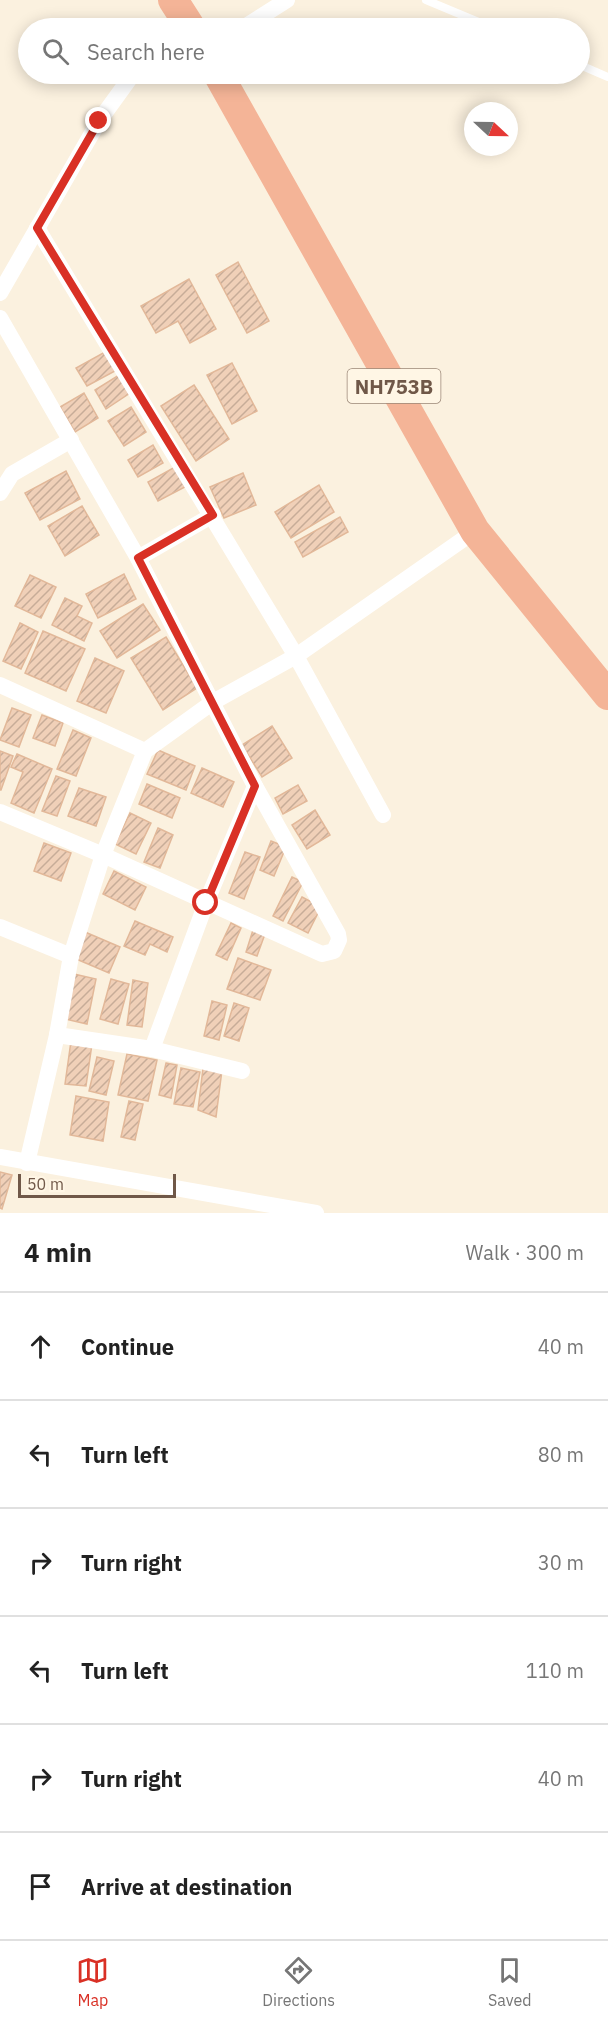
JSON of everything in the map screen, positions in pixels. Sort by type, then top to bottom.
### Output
[{"type":"highway","name":"NH753B","points":[[224,84],[475,531],[602,687]]},
{"type":"street","points":[[259,18],[287,0]]},
{"type":"street","points":[[0,293],[99,121],[127,84]]},
{"type":"street","points":[[37,228],[213,515],[296,656],[383,815]]},
{"type":"street","points":[[0,318],[138,558],[255,786],[338,934],[338,947],[334,951],[322,954],[103,855],[0,812]]},
{"type":"street","points":[[0,493],[12,474],[70,440]]},
{"type":"street","points":[[138,558],[213,515]]},
{"type":"street","points":[[27,1163],[57,1035],[71,956],[103,855],[145,751],[213,702],[296,656],[475,531]]},
{"type":"street","points":[[0,685],[145,751]]},
{"type":"street","points":[[153,1049],[206,903],[255,786]]},
{"type":"street","points":[[0,927],[71,956]]},
{"type":"street","points":[[57,1035],[153,1049],[242,1071]]},
{"type":"street","points":[[0,1156],[27,1163],[187,1191],[238,1206],[316,1213]]},
{"type":"lane","points":[[426,0],[469,18]]},
{"type":"lane","points":[[590,70],[608,78]]},
{"type":"building","points":[[238,262],[269,321],[247,333],[216,275]]},
{"type":"building","points":[[189,279],[216,329],[190,343],[178,321],[156,333],[141,306]]},
{"type":"building","points":[[105,352],[115,371],[87,386],[76,368]]},
{"type":"building","points":[[232,363],[257,411],[232,424],[207,375]]},
{"type":"building","points":[[119,375],[130,393],[106,409],[95,390]]},
{"type":"building","points":[[194,385],[229,439],[196,461],[161,406]]},
{"type":"building","points":[[84,393],[98,418],[75,432],[60,407]]},
{"type":"building","points":[[131,407],[146,432],[124,446],[108,421]]},
{"type":"building","points":[[153,445],[163,463],[138,477],[128,460]]},
{"type":"building","points":[[175,467],[185,487],[158,501],[148,482]]},
{"type":"building","points":[[66,471],[80,499],[40,520],[25,493]]},
{"type":"building","points":[[243,473],[256,505],[224,518],[210,487]]},
{"type":"building","points":[[319,485],[334,512],[291,538],[275,512]]},
{"type":"building","points":[[82,506],[99,535],[65,556],[48,526]]},
{"type":"building","points":[[340,517],[348,532],[303,557],[295,542]]},
{"type":"building","points":[[124,574],[136,599],[98,618],[86,594]]},
{"type":"building","points":[[30,575],[56,587],[41,618],[15,606]]},
{"type":"building","points":[[65,598],[82,606],[77,616],[92,623],[84,641],[52,625]]},
{"type":"building","points":[[143,604],[160,630],[117,658],[100,631]]},
{"type":"building","points":[[20,623],[38,632],[21,669],[3,661]]},
{"type":"building","points":[[43,631],[85,649],[66,691],[25,673]]},
{"type":"building","points":[[166,637],[197,688],[163,710],[131,658]]},
{"type":"building","points":[[95,658],[124,671],[106,713],[77,701]]},
{"type":"building","points":[[12,708],[31,715],[19,747],[0,740]]},
{"type":"building","points":[[42,715],[63,723],[55,746],[33,738]]},
{"type":"building","points":[[272,726],[292,758],[262,777],[242,745]]},
{"type":"building","points":[[73,730],[91,738],[76,776],[57,769]]},
{"type":"building","points":[[158,750],[195,766],[186,790],[147,774]]},
{"type":"building","points":[[0,751],[13,756],[1,790],[0,790]]},
{"type":"building","points":[[17,754],[52,769],[34,813],[11,803],[23,772],[11,767]]},
{"type":"building","points":[[202,768],[234,782],[223,807],[191,793]]},
{"type":"building","points":[[56,776],[70,781],[57,816],[42,811]]},
{"type":"building","points":[[147,784],[180,798],[172,818],[139,804]]},
{"type":"building","points":[[298,785],[307,801],[283,814],[275,798]]},
{"type":"building","points":[[79,788],[106,797],[96,826],[68,816]]},
{"type":"building","points":[[315,810],[330,835],[307,849],[292,825]]},
{"type":"building","points":[[130,813],[151,823],[136,854],[115,844]]},
{"type":"building","points":[[158,828],[173,835],[160,868],[144,862]]},
{"type":"building","points":[[271,841],[286,847],[274,876],[260,870]]},
{"type":"building","points":[[44,843],[71,853],[61,881],[34,871]]},
{"type":"building","points":[[245,852],[260,857],[244,899],[229,893]]},
{"type":"building","points":[[114,871],[146,887],[135,910],[103,894]]},
{"type":"building","points":[[292,877],[303,882],[283,921],[273,916]]},
{"type":"building","points":[[302,897],[321,907],[308,933],[288,923]]},
{"type":"building","points":[[135,921],[173,937],[167,952],[150,944],[145,955],[124,946]]},
{"type":"building","points":[[231,923],[241,928],[227,960],[216,955]]},
{"type":"building","points":[[253,930],[265,934],[257,956],[246,952]]},
{"type":"building","points":[[85,932],[120,947],[109,973],[74,958]]},
{"type":"building","points":[[238,958],[271,970],[260,1000],[227,989]]},
{"type":"building","points":[[74,974],[96,979],[87,1024],[65,1019]]},
{"type":"building","points":[[111,979],[129,984],[118,1024],[100,1019]]},
{"type":"building","points":[[133,980],[148,983],[142,1027],[127,1025]]},
{"type":"building","points":[[212,1001],[227,1005],[219,1040],[204,1036]]},
{"type":"building","points":[[234,1003],[249,1008],[239,1041],[224,1036]]},
{"type":"building","points":[[71,1041],[92,1044],[86,1086],[65,1084]]},
{"type":"building","points":[[127,1054],[157,1060],[148,1101],[118,1095]]},
{"type":"building","points":[[97,1057],[114,1061],[106,1095],[89,1091]]},
{"type":"building","points":[[166,1063],[177,1065],[171,1098],[159,1095]]},
{"type":"building","points":[[181,1068],[200,1072],[193,1107],[174,1104]]},
{"type":"building","points":[[203,1068],[222,1070],[216,1117],[198,1110]]},
{"type":"building","points":[[76,1096],[109,1102],[103,1141],[70,1135]]},
{"type":"building","points":[[129,1101],[143,1104],[135,1140],[121,1137]]},
{"type":"building","points":[[0,1172],[12,1175],[2,1209],[0,1208]]},
{"type":"route","points":[[99,121],[37,228],[213,515],[138,558],[255,786],[206,903]]}]
